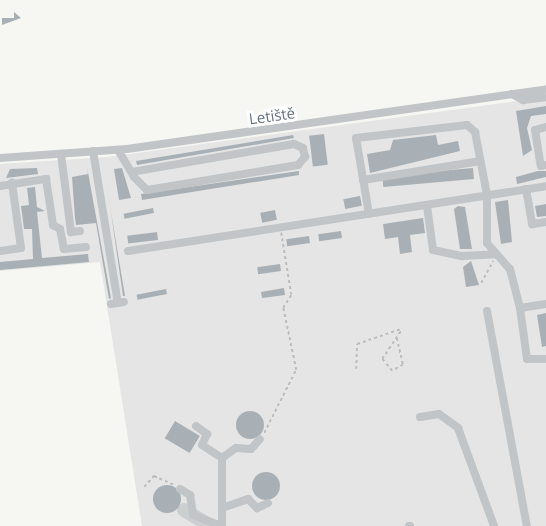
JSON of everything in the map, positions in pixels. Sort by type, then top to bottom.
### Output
[{"type":"street","name":"Letiště","points":[[0,158],[118,150],[546,88]]},
{"type":"street","points":[[512,94],[523,100],[546,96]]},
{"type":"street","points":[[369,214],[356,138],[460,122],[475,132],[487,199],[487,243],[494,254],[510,269],[520,308],[527,359],[546,359]]},
{"type":"street","points":[[546,127],[535,130],[541,166],[546,165]]},
{"type":"street","points":[[118,150],[132,172],[147,190],[298,165],[305,157],[303,148],[294,144],[132,172]]},
{"type":"street","points":[[93,151],[118,303]]},
{"type":"street","points":[[61,154],[71,232],[80,231]]},
{"type":"street","points":[[363,180],[480,161]]},
{"type":"street","points":[[0,186],[46,179],[53,225],[60,229],[64,249],[86,247]]},
{"type":"street","points":[[0,251],[21,248],[12,183]]},
{"type":"street","points":[[128,251],[369,214],[487,199],[546,186]]},
{"type":"street","points":[[526,189],[532,224],[546,222]]},
{"type":"street","points":[[427,206],[434,250],[462,256],[494,254]]},
{"type":"street","points":[[520,308],[546,304]]},
{"type":"street","points":[[487,311],[527,526]]},
{"type":"street","points":[[420,417],[439,414],[458,428],[494,526]]},
{"type":"street","points":[[196,426],[207,434],[202,445],[222,458]]},
{"type":"street","points":[[222,458],[236,448],[251,449],[260,439]]},
{"type":"street","points":[[180,489],[191,497],[189,512],[222,526],[222,458]]},
{"type":"street","points":[[222,508],[248,499],[258,508],[268,503]]},
{"type":"path","points":[[260,439],[296,370],[284,308],[291,295],[280,229]]},
{"type":"path","points":[[482,283],[494,254]]},
{"type":"path","points":[[356,369],[353,351],[361,340],[402,329],[382,359],[392,371],[404,365],[397,338]]},
{"type":"path","points":[[144,487],[154,476],[180,489]]},
{"type":"shaded area","points":[[546,97],[546,526],[142,526],[100,262],[0,271],[0,164],[107,157]]},
{"type":"building","points":[[14,12],[21,18],[2,25],[2,18],[14,18]]},
{"type":"building","points":[[546,106],[546,114],[531,116],[527,128],[532,150],[523,156],[516,111]]},
{"type":"building","points":[[324,134],[328,165],[313,167],[309,136]]},
{"type":"building","points":[[293,135],[294,138],[137,165],[136,161]]},
{"type":"building","points":[[436,135],[438,145],[458,141],[460,151],[370,173],[367,154],[390,150],[393,140]]},
{"type":"building","points":[[104,164],[111,212],[125,296],[123,296]]},
{"type":"building","points":[[87,167],[111,298],[109,299],[96,223],[76,225],[72,177],[88,174]]},
{"type":"building","points":[[37,168],[38,174],[6,178],[10,169]]},
{"type":"building","points":[[122,168],[131,198],[119,200],[114,169]]},
{"type":"building","points":[[473,168],[474,179],[383,187],[382,176]]},
{"type":"building","points":[[299,171],[299,175],[142,200],[141,194]]},
{"type":"building","points":[[546,171],[546,177],[517,184],[516,177]]},
{"type":"building","points":[[35,187],[37,207],[45,211],[37,212],[42,258],[88,254],[89,262],[0,270],[0,262],[33,259],[32,229],[24,229],[21,206],[29,205],[27,188]]},
{"type":"building","points":[[360,196],[362,206],[345,209],[343,199]]},
{"type":"building","points":[[508,200],[512,242],[501,244],[495,202]]},
{"type":"building","points":[[546,204],[546,216],[537,217],[535,206]]},
{"type":"building","points":[[458,206],[465,207],[472,249],[460,249],[454,209]]},
{"type":"building","points":[[153,208],[154,213],[125,219],[124,214]]},
{"type":"building","points":[[275,210],[277,220],[262,223],[260,213]]},
{"type":"building","points":[[423,218],[425,233],[410,235],[412,252],[400,254],[398,237],[385,239],[383,224]]},
{"type":"building","points":[[341,231],[342,238],[319,241],[318,234]]},
{"type":"building","points":[[157,232],[158,240],[128,244],[127,236]]},
{"type":"building","points":[[309,236],[310,243],[287,246],[286,239]]},
{"type":"building","points":[[471,261],[479,285],[466,287],[463,267]]},
{"type":"building","points":[[280,264],[281,271],[258,274],[257,267]]},
{"type":"building","points":[[284,288],[285,295],[262,298],[261,292]]},
{"type":"building","points":[[166,289],[167,294],[138,300],[137,295]]},
{"type":"building","points":[[546,313],[546,346],[542,347],[537,315]]},
{"type":"building","points":[[250,411],[260,415],[264,425],[260,435],[250,439],[240,435],[236,425],[240,415]]},
{"type":"building","points":[[175,421],[200,436],[190,453],[165,438]]},
{"type":"building","points":[[266,472],[276,476],[280,486],[276,496],[266,500],[256,496],[252,486],[256,476]]},
{"type":"building","points":[[167,485],[177,489],[181,499],[177,509],[167,513],[157,509],[153,499],[157,489]]},
{"type":"taxiway","points":[[184,510],[211,526]]}]
